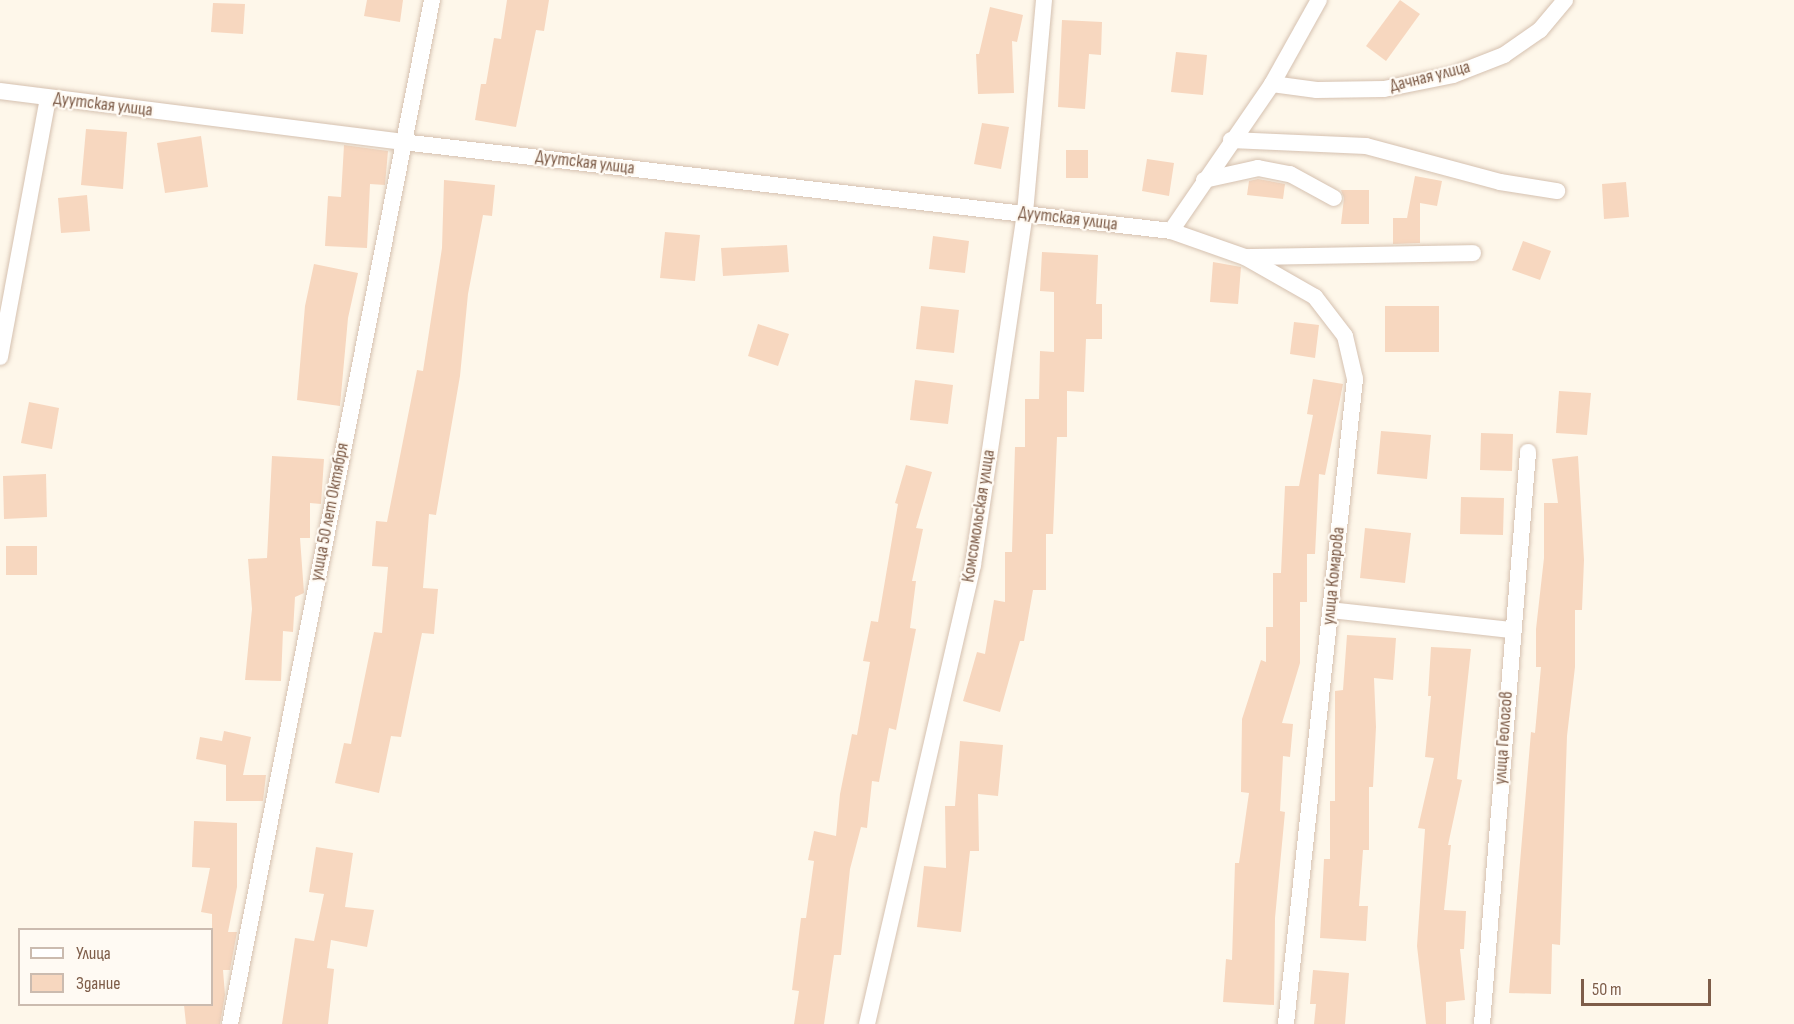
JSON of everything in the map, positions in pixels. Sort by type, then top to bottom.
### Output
[{"type":"street","name":"улица 50 лет Октября","points":[[230,1024],[402,142],[432,0]]},
{"type":"street","name":"Комсомольская улица","points":[[867,1024],[973,565],[1025,213],[1044,0]]},
{"type":"street","points":[[1171,231],[1231,140],[1272,84],[1319,0]]},
{"type":"street","name":"Дачная улица","points":[[1272,84],[1317,90],[1384,89],[1453,75],[1504,55],[1540,30],[1565,0]]},
{"type":"street","name":"Дуутская улица","points":[[0,91],[48,99],[402,142],[1171,231]]},
{"type":"street","points":[[0,357],[48,99]]},
{"type":"street","points":[[1231,140],[1366,146],[1500,182],[1557,191]]},
{"type":"street","points":[[1204,180],[1258,168],[1290,174],[1334,198]]},
{"type":"street","name":"улица Комарова","points":[[1171,231],[1245,257],[1315,297],[1345,336],[1355,379],[1286,1024]]},
{"type":"street","points":[[1245,257],[1473,253]]},
{"type":"street","name":"улица Геологов","points":[[1482,1024],[1528,452]]},
{"type":"street","points":[[1330,610],[1512,630]]},
{"type":"building","points":[[367,0],[403,0],[400,22],[364,16]]},
{"type":"building","points":[[507,0],[549,0],[544,31],[536,30],[516,127],[475,120],[481,84],[486,84],[494,38],[501,39]]},
{"type":"building","points":[[1400,0],[1420,14],[1386,61],[1366,46]]},
{"type":"building","points":[[213,3],[245,4],[243,34],[211,32]]},
{"type":"building","points":[[990,7],[1023,15],[1017,42],[1012,41],[1014,93],[978,94],[976,54],[979,54]]},
{"type":"building","points":[[1062,20],[1102,22],[1101,55],[1089,54],[1085,109],[1058,107]]},
{"type":"building","points":[[1176,52],[1207,55],[1203,95],[1171,92]]},
{"type":"building","points":[[982,123],[1009,127],[1001,169],[974,164]]},
{"type":"building","points":[[86,129],[127,132],[123,189],[81,185]]},
{"type":"building","points":[[201,136],[208,187],[165,193],[157,143]]},
{"type":"building","points":[[344,145],[388,151],[385,185],[370,184],[367,248],[325,246],[328,196],[341,197]]},
{"type":"building","points":[[1066,150],[1088,150],[1088,178],[1066,178]]},
{"type":"building","points":[[1147,159],[1174,163],[1169,196],[1142,191]]},
{"type":"building","points":[[1415,176],[1442,181],[1437,206],[1420,203],[1420,243],[1393,244],[1393,218],[1407,218]]},
{"type":"building","points":[[1258,179],[1285,184],[1283,199],[1247,195],[1249,181]]},
{"type":"building","points":[[444,180],[495,185],[492,216],[483,215],[468,294],[460,376],[436,515],[429,514],[423,588],[438,589],[434,634],[422,633],[401,737],[391,736],[379,793],[335,783],[344,743],[351,744],[374,632],[382,633],[388,567],[372,566],[376,521],[387,522],[417,370],[423,371],[442,248]]},
{"type":"building","points":[[1626,182],[1629,217],[1604,219],[1602,184]]},
{"type":"building","points":[[1341,190],[1369,190],[1369,224],[1341,224],[1344,198]]},
{"type":"building","points":[[87,195],[90,231],[61,233],[58,198]]},
{"type":"building","points":[[665,232],[700,235],[695,281],[660,278]]},
{"type":"building","points":[[933,236],[969,241],[965,273],[929,269]]},
{"type":"building","points":[[1523,241],[1551,251],[1540,280],[1512,270]]},
{"type":"building","points":[[787,245],[789,272],[723,276],[721,248]]},
{"type":"building","points":[[1042,252],[1098,255],[1096,304],[1102,304],[1102,339],[1086,339],[1084,392],[1067,391],[1067,437],[1057,437],[1053,534],[1046,534],[1046,590],[1033,590],[1024,641],[1020,641],[1000,712],[963,701],[977,652],[985,654],[994,600],[1005,602],[1005,552],[1012,552],[1015,447],[1025,447],[1025,399],[1039,399],[1040,351],[1054,352],[1054,292],[1040,291]]},
{"type":"building","points":[[1213,262],[1241,267],[1238,304],[1210,302]]},
{"type":"building","points":[[314,264],[358,273],[348,318],[340,406],[297,400],[305,306]]},
{"type":"building","points":[[921,306],[959,310],[954,353],[916,349]]},
{"type":"building","points":[[1385,306],[1439,306],[1439,352],[1385,352]]},
{"type":"building","points":[[1294,322],[1319,325],[1315,358],[1290,354]]},
{"type":"building","points":[[758,324],[789,334],[778,366],[748,356]]},
{"type":"building","points":[[1313,379],[1343,384],[1325,475],[1319,474],[1315,554],[1307,554],[1307,602],[1300,602],[1300,663],[1282,723],[1293,724],[1290,757],[1283,756],[1280,811],[1285,812],[1275,918],[1274,1005],[1223,1002],[1226,959],[1232,960],[1235,863],[1239,863],[1249,793],[1241,792],[1242,719],[1261,660],[1266,662],[1266,627],[1273,627],[1273,573],[1281,573],[1285,486],[1299,486],[1313,415],[1307,414]]},
{"type":"building","points":[[915,380],[953,385],[948,424],[910,420]]},
{"type":"building","points":[[1559,391],[1591,393],[1587,435],[1556,433]]},
{"type":"building","points":[[29,402],[59,408],[52,449],[21,443]]},
{"type":"building","points":[[1381,431],[1431,435],[1427,479],[1377,474]]},
{"type":"building","points":[[1481,433],[1513,434],[1512,471],[1480,470]]},
{"type":"building","points":[[272,456],[324,459],[321,504],[310,503],[310,538],[300,538],[304,593],[295,597],[293,632],[283,631],[281,681],[245,680],[252,609],[248,559],[267,558]]},
{"type":"building","points":[[1578,456],[1584,560],[1582,610],[1575,610],[1575,667],[1567,736],[1560,945],[1552,944],[1551,994],[1509,993],[1531,732],[1535,733],[1541,667],[1536,667],[1536,629],[1544,558],[1544,503],[1558,503],[1552,459]]},
{"type":"building","points":[[906,465],[932,472],[916,528],[923,529],[912,581],[916,581],[910,628],[916,629],[896,730],[889,728],[879,782],[872,781],[867,828],[861,827],[850,869],[841,955],[834,955],[824,1024],[794,1024],[799,991],[792,990],[801,918],[806,918],[814,861],[808,860],[814,831],[836,836],[840,794],[852,734],[857,735],[870,662],[863,661],[871,621],[878,622],[898,504],[895,503]]},
{"type":"building","points":[[46,474],[47,517],[4,519],[3,476]]},
{"type":"building","points":[[1461,497],[1504,498],[1503,535],[1460,534]]},
{"type":"building","points":[[1365,528],[1411,533],[1405,583],[1360,578]]},
{"type":"building","points":[[6,546],[37,546],[37,575],[6,575]]},
{"type":"building","points":[[1347,635],[1396,638],[1393,680],[1374,678],[1376,727],[1373,787],[1369,787],[1369,850],[1363,850],[1359,906],[1368,906],[1366,941],[1320,938],[1324,859],[1330,859],[1330,801],[1335,801],[1335,691],[1343,690]]},
{"type":"building","points":[[1431,647],[1471,649],[1457,779],[1462,780],[1448,845],[1451,845],[1444,910],[1466,911],[1464,949],[1460,949],[1465,1000],[1446,1002],[1446,1024],[1426,1024],[1417,946],[1425,829],[1418,828],[1434,758],[1425,757],[1431,696],[1428,696]]},
{"type":"building","points":[[224,731],[251,737],[243,775],[266,775],[263,801],[226,801],[226,765],[196,759],[200,737],[222,741]]},
{"type":"building","points":[[960,741],[1003,745],[998,796],[978,794],[979,851],[970,851],[961,932],[917,927],[924,866],[946,868],[945,806],[955,806]]},
{"type":"building","points":[[194,821],[237,823],[237,887],[228,932],[237,932],[230,970],[223,970],[225,995],[220,1024],[186,1024],[184,1006],[213,1006],[212,914],[201,912],[210,868],[192,867]]},
{"type":"building","points":[[316,847],[353,853],[345,907],[374,910],[367,947],[331,940],[327,968],[334,969],[328,1024],[282,1024],[295,938],[314,941],[324,894],[309,892]]},
{"type":"building","points":[[1313,970],[1349,973],[1345,1024],[1314,1024],[1316,1004],[1310,1004]]}]
